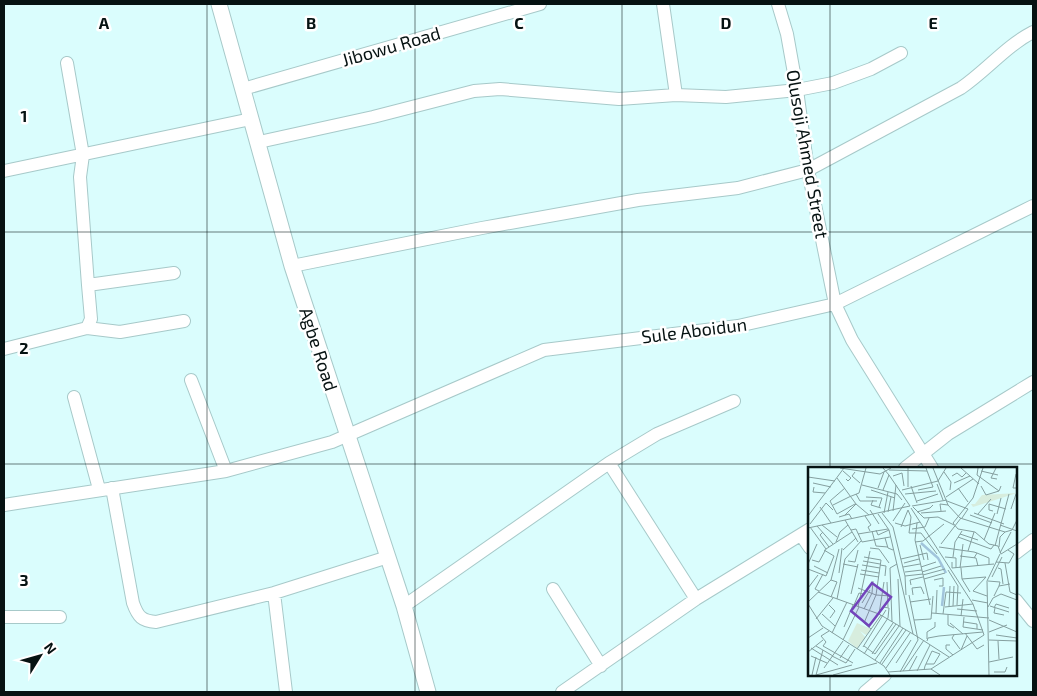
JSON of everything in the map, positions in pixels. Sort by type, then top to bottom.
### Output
[{"type":"street","name":"Agbe Road","points":[[219,4],[292,266],[404,606],[428,692]]},
{"type":"street","name":"Jibowu Road","points":[[243,88],[540,4]]},
{"type":"street","points":[[663,4],[676,96]]},
{"type":"street","name":"Olusoji Ahmed Street","points":[[778,4],[787,34],[808,170],[835,304],[852,340],[931,467]]},
{"type":"street","points":[[292,266],[482,228],[638,200],[738,188],[808,170],[961,88],[983,73],[1022,38],[1033,32]]},
{"type":"street","points":[[259,142],[373,117],[474,91],[500,89],[619,99],[676,96],[726,97],[797,90],[833,83],[871,69],[901,53]]},
{"type":"street","points":[[68,63],[83,155],[80,176],[91,319],[87,328]]},
{"type":"street","points":[[4,171],[251,119]]},
{"type":"street","name":"Sule Aboidun","points":[[4,505],[226,471],[348,436],[544,350],[738,326],[835,304],[1033,206]]},
{"type":"street","points":[[88,285],[174,272]]},
{"type":"street","points":[[4,349],[87,328],[120,332],[184,321]]},
{"type":"street","points":[[191,380],[226,471]]},
{"type":"street","points":[[906,467],[936,442],[1033,382]]},
{"type":"street","points":[[74,397],[106,489],[136,614],[144,621],[156,622],[274,593],[388,558]]},
{"type":"street","points":[[404,606],[608,463],[656,434],[734,401]]},
{"type":"street","points":[[608,463],[696,599]]},
{"type":"street","points":[[562,692],[696,599],[805,532]]},
{"type":"street","points":[[1017,552],[1033,540]]},
{"type":"street","points":[[552,589],[601,666]]},
{"type":"street","points":[[274,593],[286,692]]},
{"type":"street","points":[[1017,601],[1033,621]]},
{"type":"street","points":[[4,617],[60,616]]},
{"type":"street","points":[[865,692],[884,676]]}]
